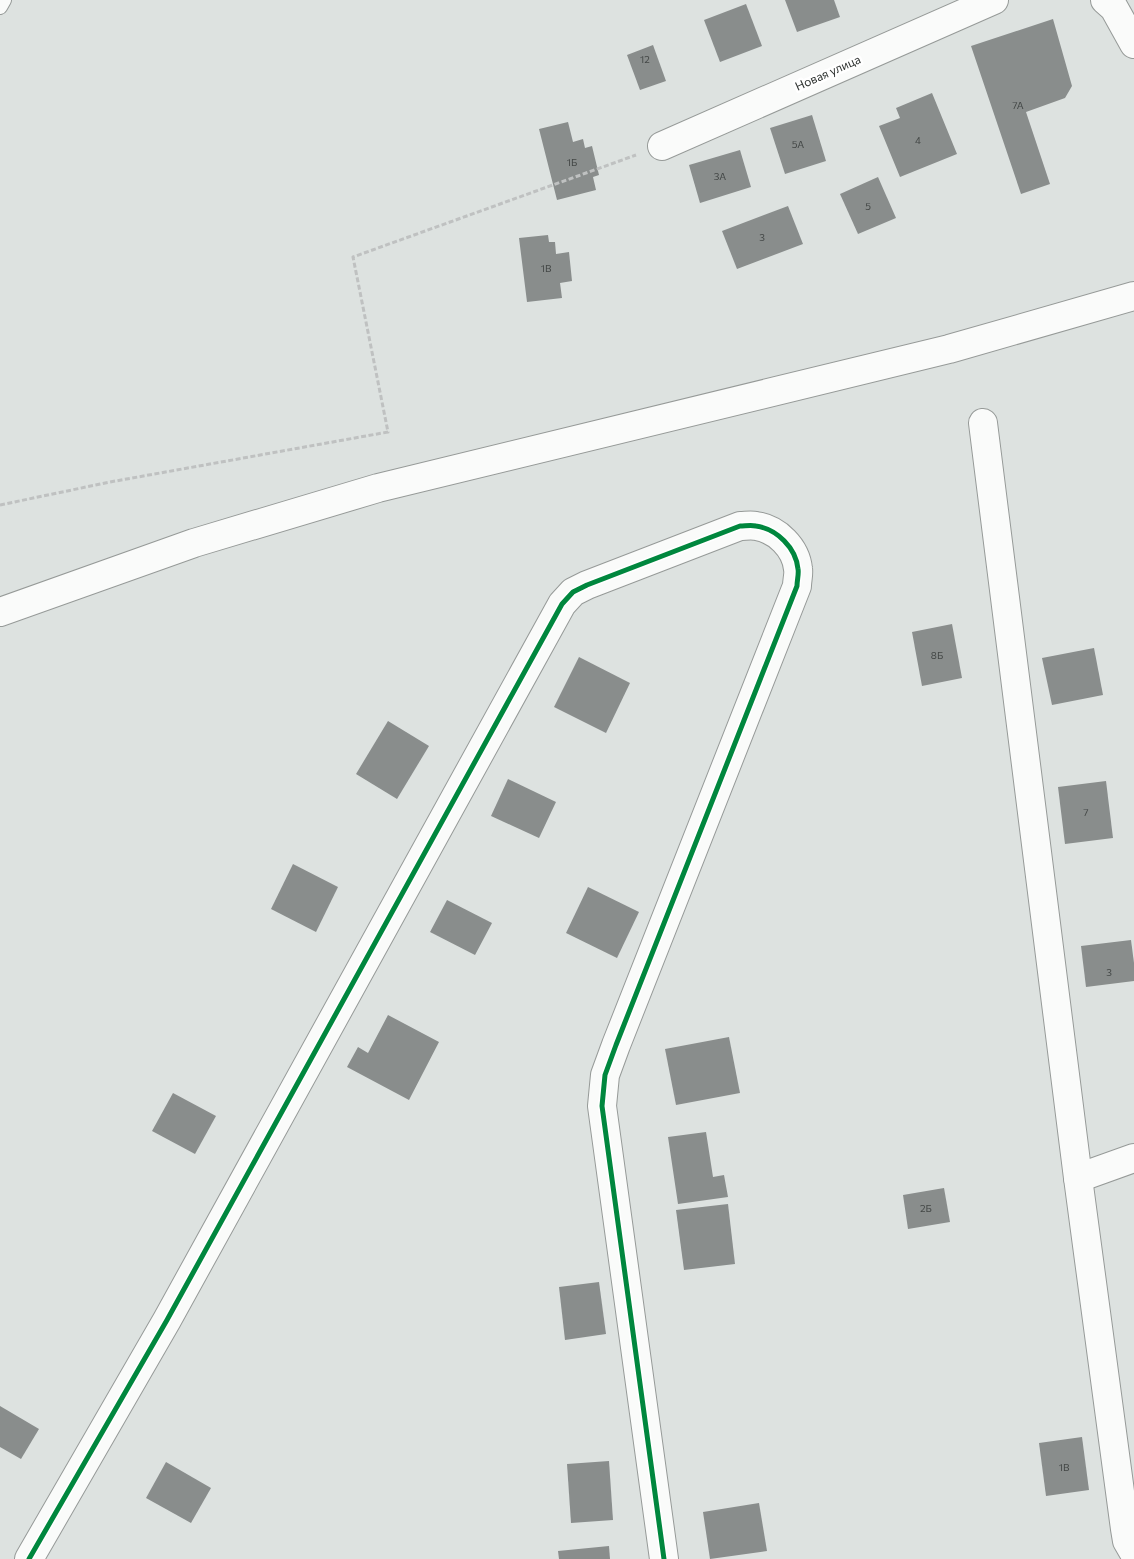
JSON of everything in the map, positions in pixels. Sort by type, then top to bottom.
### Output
[{"type":"street","name":"Новая улица","points":[[662,146],[994,0]]},
{"type":"street","points":[[1105,0],[1114,8],[1134,44]]},
{"type":"street","points":[[0,612],[194,543],[378,488],[949,349],[1134,296]]},
{"type":"street","points":[[983,423],[1078,1178],[1125,1529],[1127,1541],[1134,1553]]},
{"type":"street","points":[[29,1559],[167,1320],[562,604],[573,592],[587,584],[740,526],[756,526],[772,531],[784,541],[793,554],[798,569],[797,586],[616,1045],[606,1075],[602,1106],[664,1559]]},
{"type":"street","points":[[1078,1178],[1134,1158]]},
{"type":"path","points":[[0,505],[110,482],[388,432],[353,257],[662,146]]},
{"type":"building","points":[[785,0],[834,0],[840,17],[797,32]]},
{"type":"building","points":[[746,4],[762,46],[720,62],[704,20]]},
{"type":"building","points":[[1053,19],[1072,86],[1065,98],[1026,112],[1050,184],[1021,194],[971,46]]},
{"type":"building","points":[[653,45],[666,81],[640,90],[627,55]]},
{"type":"building","points":[[932,93],[957,154],[900,177],[879,126],[900,118],[896,108]]},
{"type":"building","points":[[812,115],[826,161],[785,174],[770,128]]},
{"type":"building","points":[[568,122],[573,142],[583,139],[585,148],[592,146],[599,175],[593,177],[596,190],[557,200],[539,129]]},
{"type":"building","points":[[740,150],[751,187],[700,203],[689,165]]},
{"type":"building","points":[[878,177],[896,218],[858,234],[840,194]]},
{"type":"building","points":[[788,206],[803,244],[737,269],[722,231]]},
{"type":"building","points":[[548,235],[549,242],[555,242],[556,254],[569,252],[572,281],[560,283],[562,298],[527,302],[519,238]]},
{"type":"building","points":[[952,624],[962,678],[922,686],[912,632]]},
{"type":"building","points":[[1094,648],[1103,695],[1052,705],[1042,658]]},
{"type":"building","points":[[579,657],[630,683],[606,733],[554,707]]},
{"type":"building","points":[[388,721],[429,746],[397,799],[356,774]]},
{"type":"building","points":[[508,779],[556,802],[539,838],[491,816]]},
{"type":"building","points":[[1106,781],[1113,838],[1065,844],[1058,787]]},
{"type":"building","points":[[293,864],[338,887],[316,932],[271,909]]},
{"type":"building","points":[[588,887],[639,912],[617,958],[566,933]]},
{"type":"building","points":[[447,900],[492,923],[475,955],[430,932]]},
{"type":"building","points":[[1131,940],[1134,981],[1086,987],[1081,946]]},
{"type":"building","points":[[388,1015],[439,1042],[409,1100],[347,1067],[358,1047],[368,1053]]},
{"type":"building","points":[[729,1037],[740,1093],[676,1105],[665,1049]]},
{"type":"building","points":[[173,1093],[216,1116],[195,1154],[152,1131]]},
{"type":"building","points":[[706,1132],[713,1177],[724,1175],[728,1197],[678,1204],[668,1137]]},
{"type":"building","points":[[944,1188],[950,1222],[908,1229],[903,1195]]},
{"type":"building","points":[[728,1204],[735,1264],[684,1270],[676,1210]]},
{"type":"building","points":[[599,1282],[606,1334],[565,1340],[559,1287]]},
{"type":"building","points":[[0,1406],[39,1429],[21,1459],[0,1447]]},
{"type":"building","points":[[1082,1437],[1089,1490],[1046,1496],[1039,1443]]},
{"type":"building","points":[[609,1461],[613,1520],[571,1523],[567,1464]]},
{"type":"building","points":[[166,1462],[211,1488],[191,1523],[146,1498]]},
{"type":"building","points":[[759,1503],[767,1551],[710,1559],[703,1512]]},
{"type":"building","points":[[609,1546],[610,1559],[559,1559],[558,1551]]},
{"type":"cycle path","points":[[29,1559],[167,1320],[562,604],[573,592],[587,585],[740,526],[754,526],[764,528],[778,535],[789,547],[794,554],[798,569],[797,586],[616,1045],[605,1075],[602,1106],[664,1559]]}]
